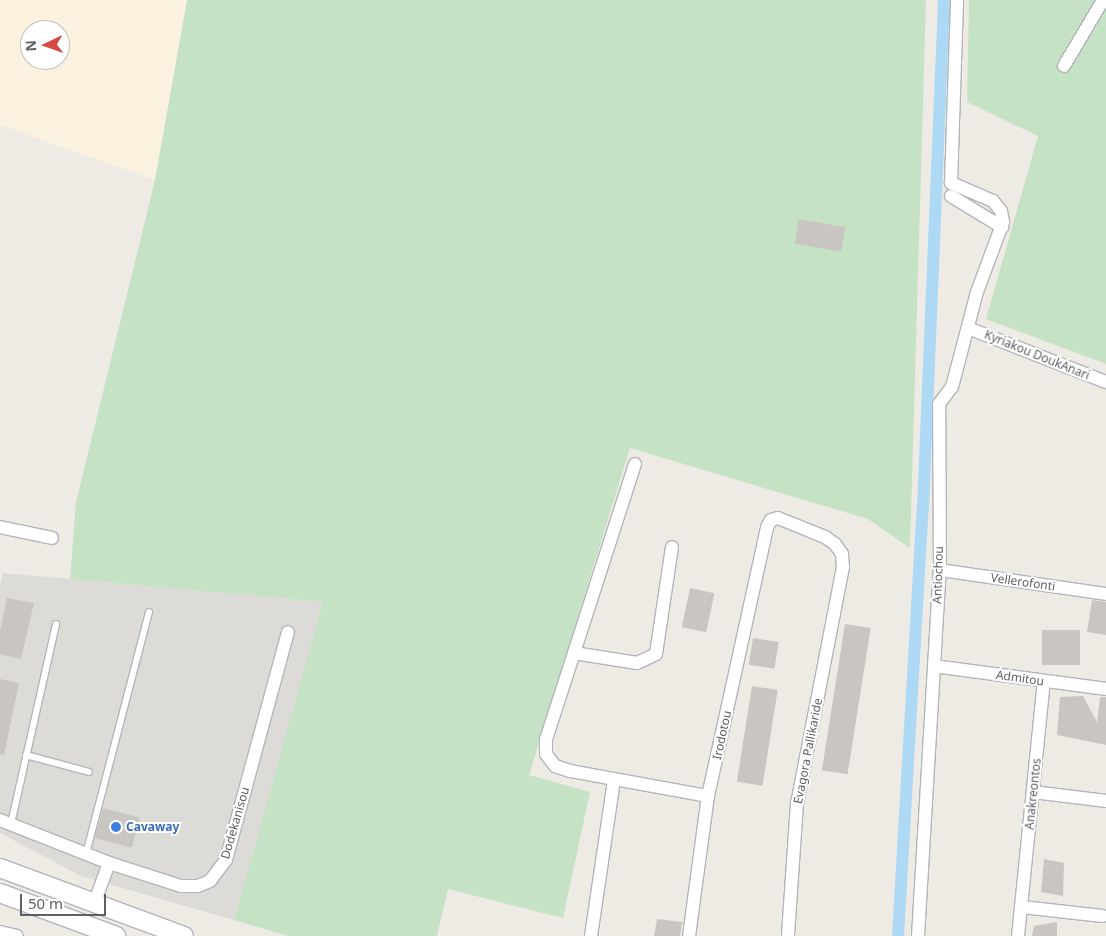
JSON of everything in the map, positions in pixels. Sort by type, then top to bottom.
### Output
[{"type":"main road","points":[[0,868],[184,936]]},
{"type":"main road","points":[[0,893],[116,936]]},
{"type":"street","name":"Antiochou","points":[[918,936],[940,570],[940,404],[952,387],[977,292],[1002,227],[1001,210],[993,201],[951,189],[957,0]]},
{"type":"street","points":[[1064,66],[1104,2]]},
{"type":"street","name":"Kyriakou DoukAnari","points":[[968,328],[1106,382]]},
{"type":"street","points":[[635,464],[546,739],[546,754],[556,766],[614,781],[708,796]]},
{"type":"street","name":"Evagora Pallikaride","points":[[765,536],[771,520],[786,520],[835,544],[842,554],[843,567],[797,803],[788,936]]},
{"type":"street","points":[[0,527],[52,538]]},
{"type":"street","name":"Irodotou","points":[[688,936],[708,796],[765,536]]},
{"type":"street","points":[[574,653],[637,663],[656,654],[672,547]]},
{"type":"street","name":"Vellerofonti","points":[[940,570],[1106,594]]},
{"type":"street","name":"Dodekanisou","points":[[5,823],[110,863],[190,887],[204,884],[219,872],[226,860],[288,632]]},
{"type":"street","name":"Admitou","points":[[934,666],[1106,689]]},
{"type":"street","name":"Anakreontos","points":[[1018,936],[1044,681]]},
{"type":"street","points":[[590,936],[614,781]]},
{"type":"street","points":[[1033,792],[1106,801]]},
{"type":"street","points":[[94,904],[110,863]]},
{"type":"street","points":[[1022,907],[1102,916]]},
{"type":"lane","points":[[86,854],[149,612]]},
{"type":"lane","points":[[5,823],[26,755],[56,624]]},
{"type":"lane","points":[[26,755],[89,772]]},
{"type":"shaded area","points":[[0,0],[197,0],[155,180],[0,125]]},
{"type":"shaded area","points":[[3,573],[324,602],[234,920],[81,876],[0,833],[0,585]]},
{"type":"green space","points":[[187,0],[926,0],[910,548],[868,519],[630,448],[529,775],[590,792],[563,918],[448,889],[437,936],[288,936],[234,920],[323,602],[70,579],[76,502],[155,180]]},
{"type":"green space","points":[[969,0],[1106,0],[1106,364],[986,319],[1038,136],[967,102]]},
{"type":"building","points":[[799,219],[845,227],[841,252],[795,244]]},
{"type":"building","points":[[690,588],[714,593],[706,632],[682,627]]},
{"type":"building","points":[[7,598],[34,603],[21,659],[0,654],[0,631]]},
{"type":"building","points":[[1092,600],[1106,602],[1106,635],[1087,632]]},
{"type":"building","points":[[845,624],[871,628],[848,774],[822,770]]},
{"type":"building","points":[[1042,630],[1080,630],[1080,665],[1042,665]]},
{"type":"building","points":[[753,638],[779,642],[774,669],[749,665]]},
{"type":"building","points":[[0,679],[19,683],[4,755],[0,754]]},
{"type":"building","points":[[752,686],[778,690],[763,786],[737,782]]},
{"type":"building","points":[[1083,696],[1097,722],[1100,697],[1106,697],[1106,745],[1057,735],[1060,697]]},
{"type":"building","name":"Cavaway","points":[[103,808],[140,818],[132,848],[95,838]]},
{"type":"building","points":[[1044,859],[1064,863],[1063,896],[1041,892]]},
{"type":"building","points":[[657,919],[682,922],[680,936],[654,936]]},
{"type":"building","points":[[1057,922],[1057,936],[1032,936],[1034,926]]},
{"type":"waterway","points":[[898,936],[923,508],[944,0]]},
{"type":"place","name":"Cavaway","points":[[116,827]]}]
